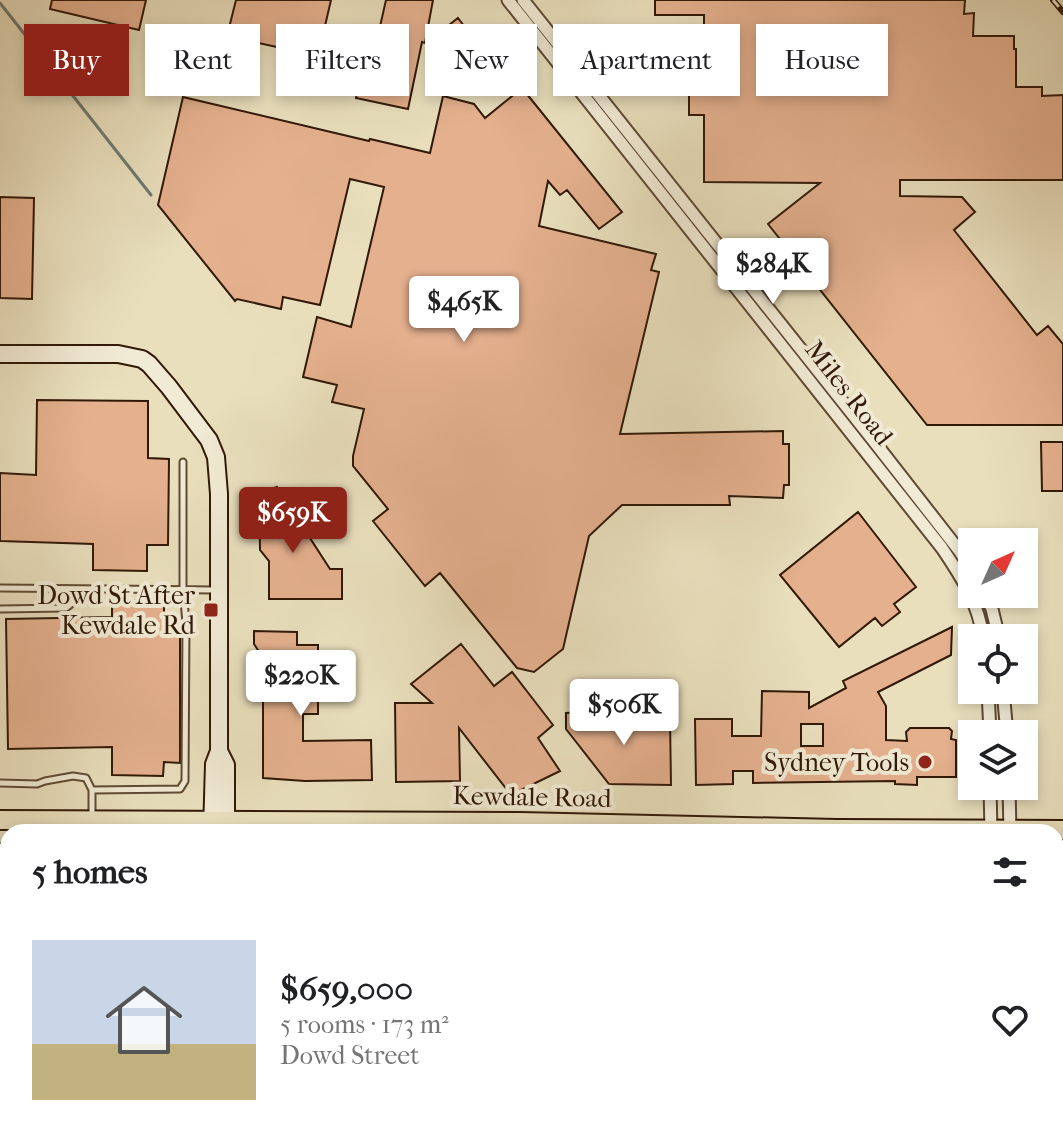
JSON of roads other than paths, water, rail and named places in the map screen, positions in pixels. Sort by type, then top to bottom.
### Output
[{"type":"main road","points":[[0,354],[134,356],[149,364],[209,440],[216,457],[219,494],[219,751],[214,764],[219,824]]},
{"type":"main road","name":"Kewdale Road","points":[[0,820],[177,824]]},
{"type":"main road","name":"Kewdale Road","points":[[362,824],[574,824]]},
{"type":"street","name":"Miles Road","points":[[508,0],[942,548],[964,581],[980,624]]},
{"type":"street","name":"Miles Road","points":[[523,0],[958,549]]},
{"type":"street","points":[[990,800],[990,824]]},
{"type":"street","points":[[1009,800],[1010,824]]},
{"type":"lane","points":[[92,790],[180,789],[185,781],[183,462]]},
{"type":"lane","points":[[0,588],[218,590]]},
{"type":"lane","points":[[0,609],[66,608],[75,602],[76,589]]},
{"type":"lane","points":[[0,783],[37,784],[73,776],[86,778],[92,790],[92,820]]},
{"type":"waterway","points":[[0,3],[151,195]]},
{"type":"railway","points":[[1053,0],[1063,12]]},
{"type":"place","name":"Dowd St After Kewdale Rd","points":[[211,610]]},
{"type":"place","name":"Sydney Tools","points":[[925,762]]}]
